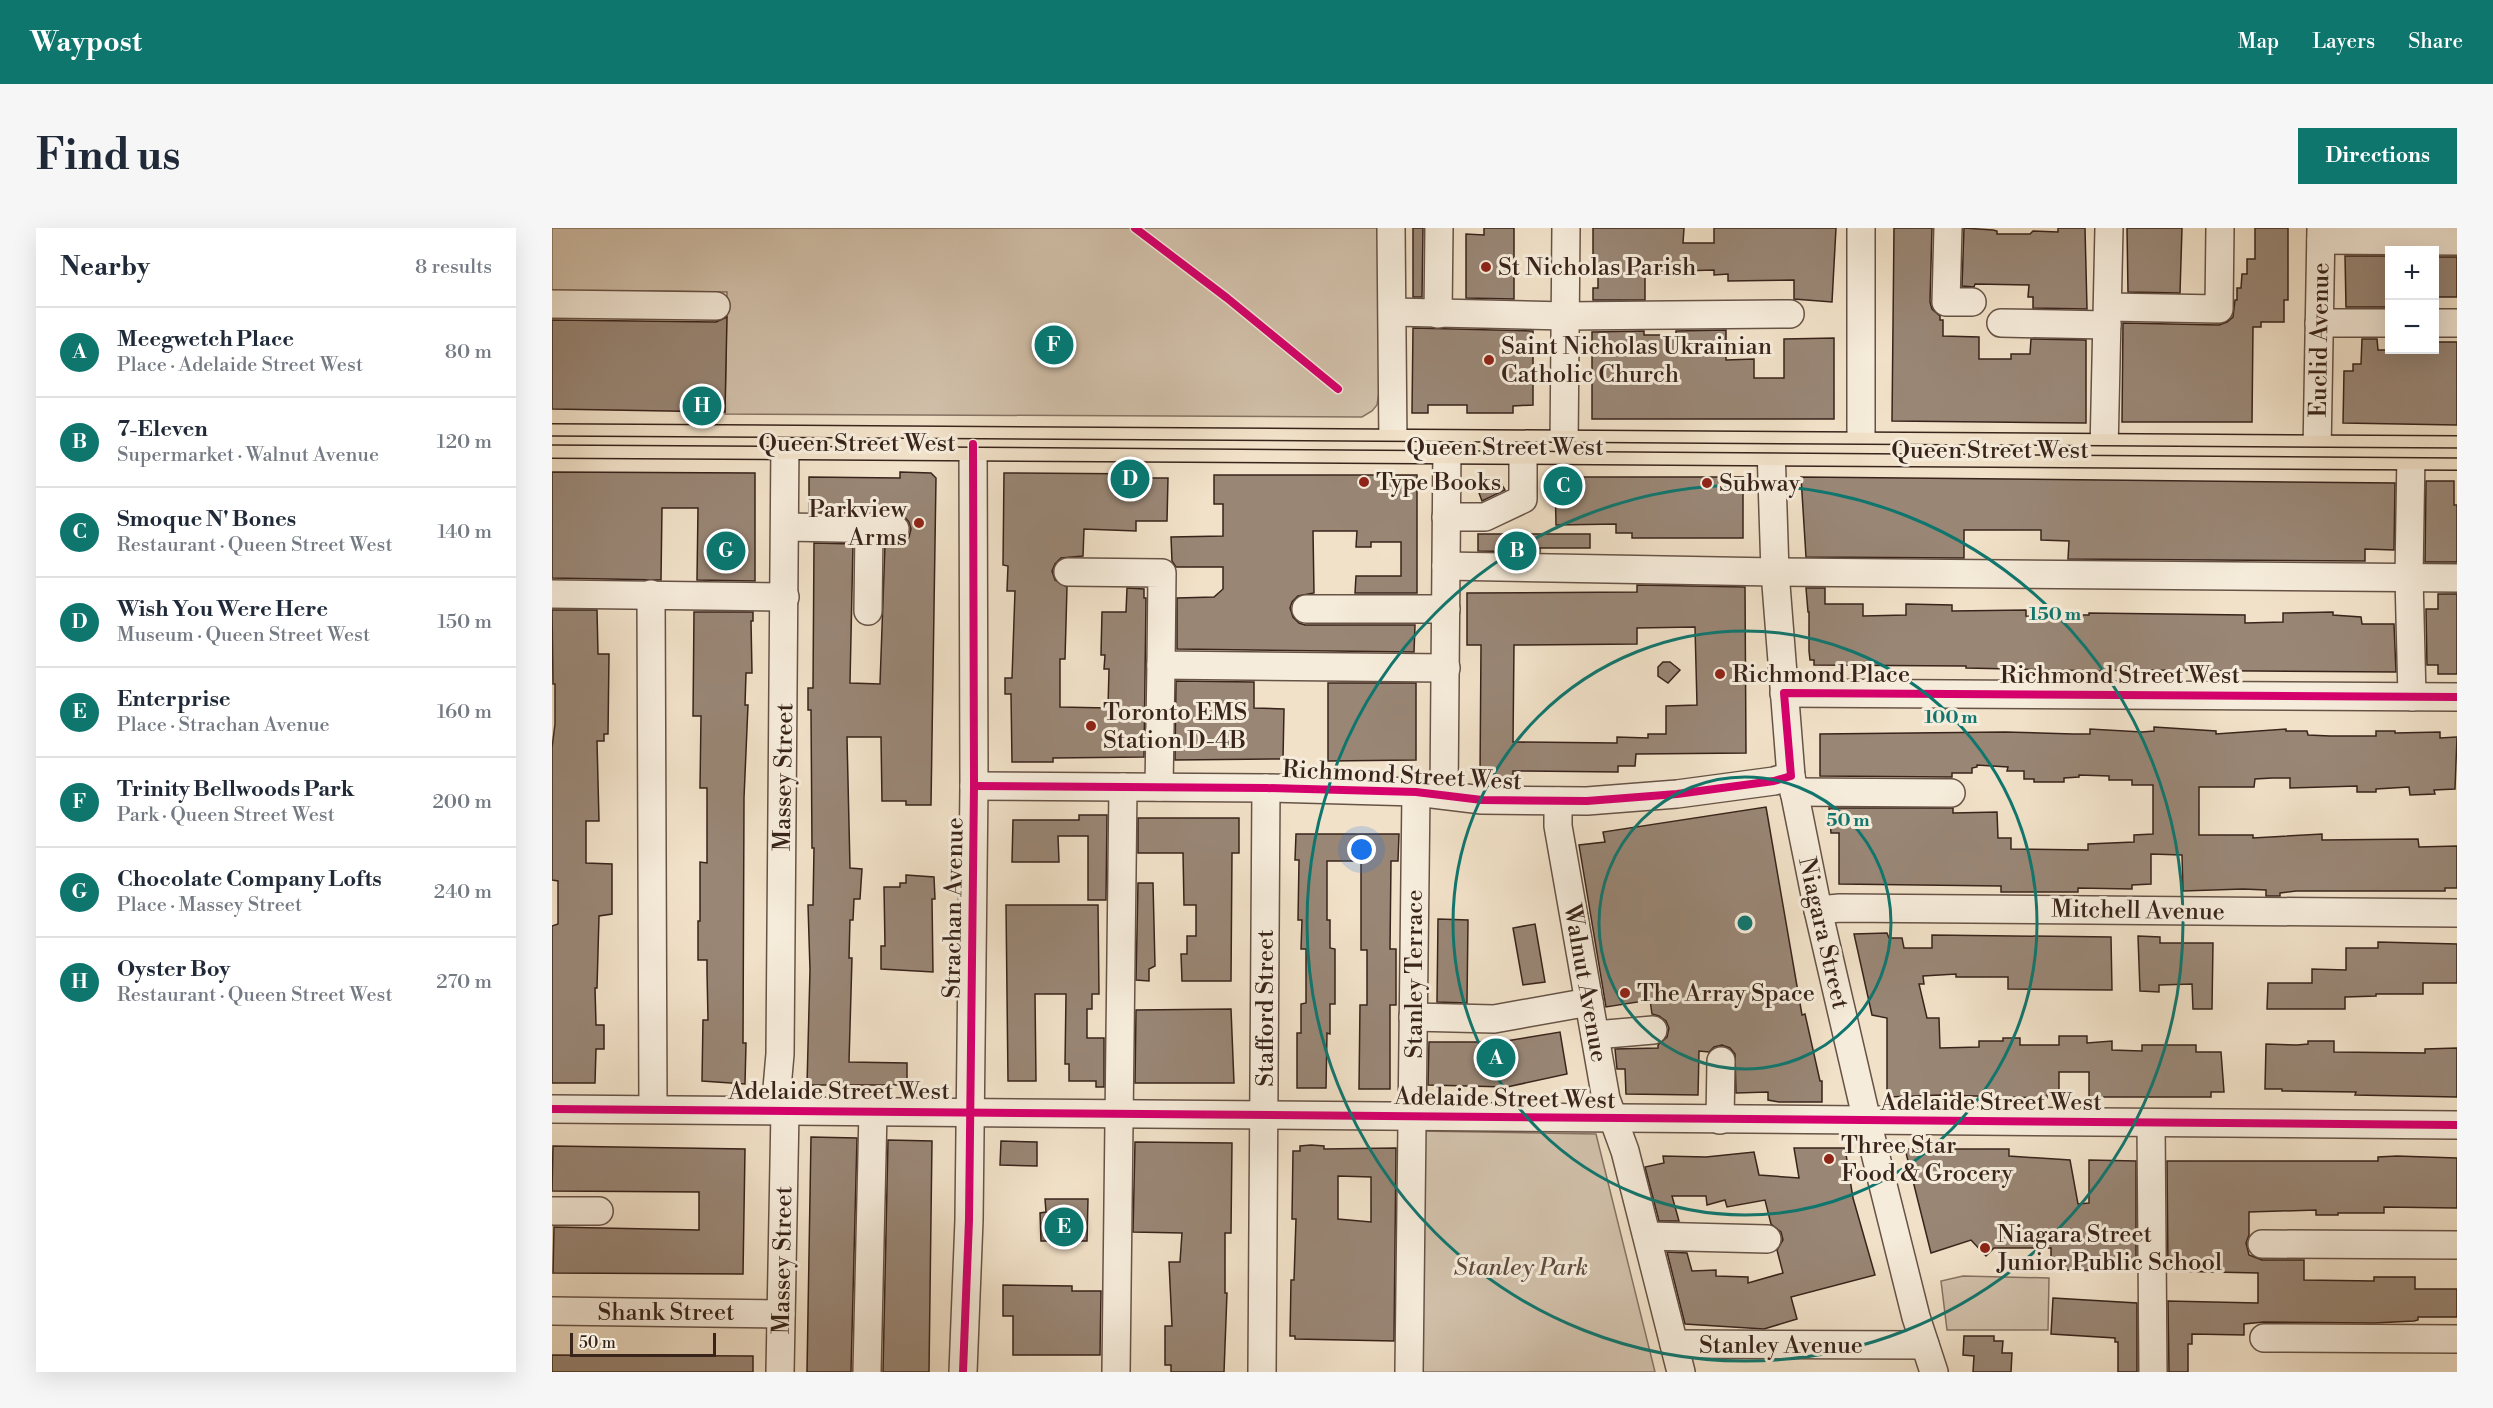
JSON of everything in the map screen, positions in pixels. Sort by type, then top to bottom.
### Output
[{"type":"main road","name":"Queen Street West","points":[[552,441],[2457,453]]},
{"type":"street","points":[[1391,228],[1393,446]]},
{"type":"street","points":[[1438,314],[1439,228]]},
{"type":"street","points":[[1564,447],[1566,228]]},
{"type":"street","points":[[1861,228],[1861,449]]},
{"type":"street","points":[[1948,228],[1946,302],[1972,302]]},
{"type":"street","points":[[2104,451],[2109,228]]},
{"type":"street","points":[[2001,323],[2219,309],[2220,228]]},
{"type":"street","points":[[2321,234],[2439,240]]},
{"type":"street","name":"Euclid Avenue","points":[[2317,452],[2321,234]]},
{"type":"street","points":[[552,304],[716,306]]},
{"type":"street","points":[[1393,312],[1564,316],[1790,314]]},
{"type":"street","points":[[2319,323],[2385,323]]},
{"type":"street","points":[[2439,323],[2457,323]]},
{"type":"street","name":"Massey Street","points":[[780,1372],[785,442]]},
{"type":"street","name":"Strachan Avenue","points":[[963,1372],[969,1220],[974,786],[973,444]]},
{"type":"street","points":[[1444,795],[1447,446]]},
{"type":"street","points":[[1446,517],[1485,517],[1523,499],[1523,447]]},
{"type":"street","name":"Niagara Street","points":[[1771,448],[1775,572],[1792,784],[1818,910],[1867,1121],[1925,1345],[1935,1372]]},
{"type":"street","points":[[2411,453],[2409,578],[2412,697]]},
{"type":"street","points":[[785,527],[882,529],[868,611]]},
{"type":"street","points":[[1446,566],[1775,572],[2457,578]]},
{"type":"street","points":[[1068,572],[1162,573],[1160,787]]},
{"type":"street","points":[[552,594],[785,597]]},
{"type":"street","points":[[651,594],[653,1109]]},
{"type":"street","points":[[1306,609],[1446,609]]},
{"type":"street","points":[[1161,665],[1446,668]]},
{"type":"street","name":"Richmond Street West","points":[[1784,693],[2457,697]]},
{"type":"street","name":"Richmond Street West","points":[[974,786],[1266,788],[1416,792],[1482,800],[1558,801],[1617,800],[1774,781],[1951,793]]},
{"type":"street","points":[[1116,1372],[1122,787]]},
{"type":"street","name":"Stafford Street","points":[[1262,1372],[1266,788]]},
{"type":"street","name":"Stanley Terrace","points":[[1409,1372],[1414,1115],[1416,792]]},
{"type":"street","name":"Walnut Avenue","points":[[1558,801],[1558,826],[1606,1099],[1625,1151],[1681,1372]]},
{"type":"street","name":"Mitchell Avenue","points":[[1818,910],[1840,908],[2457,913]]},
{"type":"street","points":[[1413,1017],[1494,1019],[1589,1002]]},
{"type":"street","points":[[1595,1035],[1653,1030]]},
{"type":"street","points":[[1720,1120],[1721,1061]]},
{"type":"street","name":"Adelaide Street West","points":[[552,1109],[2457,1125]]},
{"type":"street","points":[[867,1372],[873,1111]]},
{"type":"street","points":[[2151,1123],[2153,1372]]},
{"type":"street","points":[[552,1211],[599,1211]]},
{"type":"street","points":[[1648,1236],[1767,1239]]},
{"type":"street","points":[[2262,1244],[2457,1245]]},
{"type":"street","name":"Shank Street","points":[[552,1311],[781,1314]]},
{"type":"street","points":[[2264,1338],[2457,1339]]},
{"type":"street","name":"Stanley Avenue","points":[[1674,1344],[1925,1345]]},
{"type":"green space","points":[[552,228],[1381,228],[1382,373],[1377,405],[1362,417],[725,414],[727,292],[648,291],[648,300],[552,299]]},
{"type":"green space","name":"Stanley Park","points":[[1417,1131],[1596,1134],[1655,1372],[1417,1372]]},
{"type":"green space","points":[[1963,1276],[2049,1278],[2048,1330],[1947,1330],[1941,1281]]},
{"type":"building","points":[[1413,228],[1423,228],[1422,297],[1413,297]]},
{"type":"building","points":[[1484,228],[1514,228],[1514,299],[1466,298],[1466,234],[1484,235]]},
{"type":"building","points":[[1593,228],[1684,228],[1683,243],[1714,243],[1714,228],[1836,228],[1832,302],[1794,299],[1794,280],[1728,281],[1728,274],[1714,275],[1714,270],[1679,271],[1679,274],[1645,274],[1645,300],[1593,300],[1593,288],[1598,288],[1598,257],[1593,258]]},
{"type":"building","points":[[1894,228],[1932,228],[1930,302],[1932,309],[1940,316],[1940,320],[1943,320],[1943,336],[1979,337],[1979,359],[2011,359],[2011,354],[2030,354],[2031,339],[2086,340],[2086,423],[1892,421]]},
{"type":"building","points":[[1964,228],[1993,230],[1997,231],[1997,234],[2030,234],[2033,231],[2058,232],[2058,228],[2085,228],[2087,309],[2033,308],[2033,297],[2028,297],[2029,285],[1975,284],[1974,287],[1962,286]]},
{"type":"building","points":[[2127,228],[2182,228],[2180,293],[2128,292]]},
{"type":"building","points":[[2255,228],[2288,228],[2288,300],[2284,300],[2284,322],[2261,322],[2261,327],[2253,327],[2252,422],[2122,422],[2123,323],[2219,325],[2227,322],[2233,317],[2237,288],[2241,288],[2242,274],[2247,274],[2247,259],[2255,259]]},
{"type":"building","points":[[2345,256],[2385,256],[2385,307],[2346,307]]},
{"type":"building","points":[[2439,257],[2457,257],[2457,297],[2439,297]]},
{"type":"building","points":[[727,317],[725,412],[552,409],[552,320],[716,322]]},
{"type":"building","name":"Saint Nicholas Ukrainian Catholic Church","points":[[1413,328],[1533,331],[1533,405],[1513,406],[1513,413],[1467,413],[1467,405],[1428,405],[1428,413],[1412,413]]},
{"type":"building","points":[[1726,330],[1726,360],[1754,359],[1754,378],[1784,378],[1784,339],[1834,338],[1834,419],[1592,419],[1592,332],[1644,331],[1644,335],[1676,335],[1676,331]]},
{"type":"building","points":[[2362,339],[2377,339],[2378,350],[2385,350],[2385,354],[2439,354],[2439,342],[2457,342],[2457,425],[2343,423],[2344,371],[2353,371],[2353,364],[2361,364]]},
{"type":"building","points":[[552,472],[755,473],[755,581],[697,580],[698,508],[662,508],[661,580],[552,578]]},
{"type":"building","points":[[900,472],[931,473],[936,478],[931,805],[906,805],[906,801],[882,801],[881,737],[847,737],[850,868],[862,869],[860,899],[854,899],[853,920],[850,920],[849,958],[852,958],[849,1062],[907,1063],[907,1085],[807,1085],[810,970],[808,905],[813,905],[814,848],[812,848],[811,710],[808,710],[808,688],[813,688],[814,543],[853,544],[850,683],[880,684],[885,545],[903,542],[909,537],[911,529],[904,516],[896,513],[809,512],[809,477],[900,478]]},
{"type":"building","points":[[1004,473],[1150,474],[1150,478],[1168,478],[1167,521],[1136,521],[1136,531],[1084,529],[1083,556],[1061,558],[1052,571],[1055,580],[1067,587],[1065,659],[1060,659],[1060,707],[1108,708],[1109,669],[1104,669],[1105,655],[1101,655],[1102,612],[1126,612],[1127,588],[1144,589],[1144,598],[1146,598],[1144,757],[1053,758],[1053,762],[1012,762],[1011,694],[1005,694],[1005,678],[1012,678],[1015,591],[1007,591],[1008,566],[1003,565]]},
{"type":"building","points":[[1214,475],[1417,475],[1417,593],[1355,593],[1356,576],[1401,576],[1401,542],[1371,542],[1371,547],[1356,547],[1357,531],[1313,531],[1314,593],[1298,596],[1290,608],[1293,617],[1305,625],[1415,625],[1414,652],[1177,649],[1177,598],[1214,597],[1223,589],[1223,567],[1176,567],[1172,561],[1171,537],[1223,536],[1223,504],[1214,504]]},
{"type":"building","points":[[1555,477],[1743,477],[1743,538],[1632,538],[1632,533],[1616,533],[1616,524],[1556,525]]},
{"type":"building","points":[[1801,477],[2395,483],[2394,550],[2365,549],[2365,561],[2068,559],[2069,541],[2041,540],[2041,530],[1964,530],[1964,558],[1806,557]]},
{"type":"building","points":[[2426,481],[2454,481],[2454,505],[2457,505],[2457,562],[2425,562]]},
{"type":"building","points":[[1501,483],[1505,490],[1482,501],[1479,493]]},
{"type":"building","points":[[1478,534],[1590,534],[1590,548],[1540,548],[1540,552],[1478,551]]},
{"type":"building","name":"Richmond Place","points":[[1637,585],[1745,587],[1746,753],[1636,754],[1635,766],[1618,766],[1618,772],[1513,771],[1513,779],[1480,778],[1481,645],[1467,645],[1467,593],[1637,592]],"holes":[[[1695,627],[1697,705],[1666,706],[1666,734],[1648,734],[1648,738],[1617,737],[1617,743],[1513,742],[1514,645],[1637,644],[1637,628]]]},
{"type":"building","points":[[1806,588],[1825,588],[1825,604],[1863,604],[1863,616],[1906,615],[1906,604],[1952,605],[1952,611],[2026,610],[2026,616],[2060,617],[2060,615],[2089,615],[2089,613],[2245,615],[2245,623],[2283,622],[2283,613],[2333,612],[2333,615],[2361,617],[2362,624],[2394,624],[2396,672],[2100,671],[1966,668],[1966,666],[1814,665],[1814,660],[1810,660],[1809,651],[1809,612]]},
{"type":"building","points":[[2438,594],[2457,594],[2457,674],[2438,674],[2438,665],[2427,665],[2426,609],[2438,609]]},
{"type":"building","points":[[552,610],[597,610],[598,654],[609,654],[608,734],[604,734],[604,741],[597,741],[599,821],[586,821],[586,863],[612,864],[612,914],[599,916],[597,988],[595,988],[596,1025],[604,1025],[604,1049],[596,1049],[595,1083],[552,1083],[552,926],[558,924],[558,881],[552,880],[552,748],[555,724],[555,684],[553,684]]},
{"type":"building","points":[[694,612],[753,612],[753,621],[751,621],[752,673],[746,673],[745,705],[748,705],[744,798],[743,1043],[746,1043],[745,1084],[702,1081],[703,1020],[708,1020],[707,960],[698,960],[698,921],[700,921],[700,862],[707,863],[707,788],[700,788],[701,716],[693,716]]},
{"type":"building","points":[[1663,662],[1670,662],[1680,670],[1668,683],[1658,676],[1658,667]]},
{"type":"building","points":[[1176,681],[1254,682],[1254,708],[1284,709],[1283,759],[1175,760]]},
{"type":"building","points":[[1328,683],[1416,683],[1416,760],[1328,761]]},
{"type":"building","points":[[2154,727],[2216,731],[2216,734],[2286,729],[2286,731],[2307,731],[2308,735],[2376,736],[2376,731],[2395,731],[2395,733],[2440,732],[2440,738],[2457,737],[2455,789],[2434,790],[2435,794],[2410,795],[2409,787],[2376,789],[2376,792],[2357,792],[2357,786],[2290,788],[2290,778],[2255,779],[2254,787],[2199,787],[2199,835],[2253,835],[2253,838],[2322,834],[2322,840],[2418,839],[2419,847],[2457,846],[2457,888],[2445,888],[2445,891],[2296,891],[2280,893],[2280,896],[2266,896],[2266,890],[2183,891],[2182,855],[2151,854],[2151,884],[2132,885],[2132,889],[2078,888],[2078,892],[2001,892],[2001,886],[1839,884],[1839,833],[1831,833],[1829,808],[1953,808],[1953,813],[1997,812],[1998,838],[2011,838],[2011,849],[2088,850],[2088,844],[2134,842],[2134,835],[2153,834],[2153,785],[2132,785],[2132,780],[2109,780],[2109,776],[2079,775],[2079,777],[2064,778],[2064,782],[2034,782],[2034,779],[2024,779],[2024,771],[2007,771],[2008,767],[1977,765],[1972,768],[1972,773],[1952,773],[1952,777],[1820,776],[1820,734],[2005,732],[2090,734],[2090,729],[2142,732],[2154,731]]},
{"type":"building","points":[[1766,807],[1802,1015],[1805,1014],[1820,1081],[1822,1081],[1822,1102],[1779,1102],[1768,1100],[1768,1092],[1736,1093],[1735,1054],[1730,1048],[1722,1045],[1714,1047],[1709,1052],[1699,1051],[1698,1095],[1626,1094],[1625,1069],[1617,1069],[1615,1049],[1658,1048],[1658,1045],[1667,1037],[1669,1028],[1666,1021],[1652,1014],[1650,1000],[1606,1007],[1579,845],[1605,842],[1603,832]]},
{"type":"building","points":[[1079,815],[1107,815],[1106,900],[1088,900],[1088,836],[1058,836],[1059,862],[1012,862],[1013,820],[1079,820]]},
{"type":"building","points":[[1138,818],[1239,818],[1239,853],[1232,853],[1231,981],[1182,981],[1181,954],[1187,954],[1187,936],[1196,936],[1196,905],[1184,905],[1183,853],[1138,853]]},
{"type":"building","points":[[1296,834],[1399,834],[1398,861],[1391,861],[1390,949],[1396,949],[1396,1005],[1390,1005],[1390,1089],[1359,1089],[1360,1005],[1367,1005],[1367,950],[1361,950],[1361,861],[1327,861],[1327,920],[1330,920],[1330,948],[1335,949],[1335,1004],[1330,1004],[1326,1088],[1297,1088],[1297,1033],[1301,1033],[1301,1004],[1306,1003],[1306,949],[1301,949],[1302,920],[1298,920],[1299,860],[1295,860]]},
{"type":"building","points":[[906,875],[934,877],[933,972],[881,969],[881,946],[885,946],[884,887],[900,887],[900,883],[906,883]]},
{"type":"building","points":[[1138,883],[1153,883],[1155,966],[1149,969],[1149,981],[1136,980]]},
{"type":"building","points":[[1006,905],[1098,905],[1099,994],[1092,994],[1092,1009],[1087,1009],[1087,1038],[1104,1038],[1104,1087],[1096,1087],[1096,1081],[1069,1081],[1069,1064],[1065,1064],[1066,994],[1035,994],[1036,1081],[1008,1081]]},
{"type":"building","points":[[1438,919],[1468,920],[1467,1003],[1437,1002]]},
{"type":"building","points":[[1535,924],[1545,982],[1523,985],[1513,928]]},
{"type":"building","points":[[1887,933],[1889,938],[1902,938],[1904,948],[1932,948],[1932,935],[2111,937],[2112,990],[2008,989],[2008,977],[1956,977],[1956,974],[1923,976],[1924,984],[1919,984],[1927,1018],[1939,1018],[1940,1048],[1979,1047],[1979,1041],[2003,1041],[2003,1038],[2020,1038],[2020,1045],[2059,1045],[2059,1036],[2087,1036],[2087,1043],[2112,1041],[2112,1050],[2142,1051],[2142,1045],[2196,1045],[2196,1052],[2221,1052],[2224,1092],[2211,1092],[2211,1097],[2089,1097],[2089,1072],[2059,1072],[2059,1093],[2047,1093],[2047,1098],[1942,1095],[1887,1097],[1887,1018],[1872,1015],[1854,934]]},
{"type":"building","points":[[2138,936],[2160,937],[2160,943],[2213,943],[2212,1009],[2193,1009],[2192,984],[2159,985],[2159,992],[2140,991]]},
{"type":"building","points":[[2378,942],[2457,944],[2457,983],[2423,983],[2423,994],[2376,994],[2376,996],[2345,997],[2345,1009],[2267,1009],[2268,983],[2312,983],[2312,969],[2346,970],[2346,948],[2378,948]]},
{"type":"building","points":[[1231,1009],[1234,1083],[1135,1083],[1136,1010]]},
{"type":"building","points":[[1560,1032],[1567,1074],[1507,1087],[1428,1085],[1429,1042],[1500,1042]]},
{"type":"building","points":[[2308,1041],[2334,1041],[2334,1052],[2425,1053],[2425,1049],[2457,1048],[2457,1097],[2355,1095],[2356,1092],[2265,1089],[2266,1044],[2297,1045],[2308,1044]]},
{"type":"building","points":[[811,1137],[857,1138],[851,1372],[807,1372]]},
{"type":"building","points":[[888,1140],[932,1141],[929,1372],[883,1372]]},
{"type":"building","points":[[1001,1141],[1037,1142],[1037,1166],[1000,1165]]},
{"type":"building","points":[[1135,1142],[1232,1143],[1231,1233],[1225,1233],[1225,1293],[1227,1293],[1224,1372],[1171,1372],[1171,1365],[1165,1365],[1165,1326],[1172,1326],[1169,1262],[1180,1262],[1182,1233],[1133,1232]]},
{"type":"building","points":[[553,1146],[745,1149],[743,1274],[553,1273],[554,1227],[699,1230],[699,1192],[552,1191]]},
{"type":"building","points":[[1300,1146],[1324,1146],[1324,1149],[1396,1148],[1394,1341],[1295,1339],[1295,1336],[1290,1336],[1291,1280],[1294,1280],[1296,1219],[1292,1219],[1293,1151],[1300,1151]],"holes":[[[1338,1176],[1371,1177],[1371,1222],[1338,1219]]]},
{"type":"building","points":[[1794,1148],[1845,1148],[1853,1198],[1875,1275],[1791,1297],[1797,1319],[1764,1329],[1685,1324],[1667,1252],[1687,1253],[1692,1271],[1716,1270],[1716,1276],[1748,1277],[1748,1283],[1783,1273],[1777,1250],[1783,1240],[1781,1232],[1771,1224],[1765,1200],[1727,1207],[1725,1200],[1707,1205],[1706,1196],[1672,1196],[1679,1221],[1659,1221],[1645,1167],[1664,1163],[1663,1156],[1706,1157],[1754,1152],[1759,1175],[1799,1178]]},
{"type":"building","points":[[1905,1149],[2009,1149],[2009,1156],[2070,1160],[2078,1204],[2089,1203],[2089,1160],[2136,1161],[2136,1271],[2051,1270],[2051,1248],[1994,1248],[1986,1256],[1971,1240],[1931,1253]]},
{"type":"building","points":[[2378,1157],[2457,1158],[2457,1208],[2384,1207],[2384,1213],[2338,1213],[2338,1215],[2316,1215],[2316,1210],[2249,1212],[2249,1235],[2246,1243],[2249,1255],[2262,1260],[2304,1260],[2304,1280],[2374,1281],[2374,1277],[2415,1277],[2415,1289],[2457,1289],[2457,1317],[2418,1317],[2418,1320],[2414,1321],[2374,1323],[2264,1322],[2244,1324],[2244,1335],[2192,1334],[2192,1344],[2188,1344],[2188,1372],[2169,1372],[2168,1301],[2258,1303],[2258,1273],[2168,1271],[2167,1161],[2378,1161]]},
{"type":"building","points":[[1045,1199],[1088,1199],[1087,1241],[1041,1241],[1040,1213],[1046,1212]]},
{"type":"building","points":[[1003,1285],[1072,1286],[1072,1291],[1101,1291],[1100,1355],[1013,1355],[1013,1316],[1003,1316]]},
{"type":"building","points":[[2053,1298],[2137,1303],[2137,1372],[2118,1372],[2118,1342],[2115,1342],[2115,1338],[2051,1334]]},
{"type":"building","points":[[1964,1336],[1994,1336],[1994,1341],[2003,1341],[2002,1353],[2012,1353],[2011,1372],[1973,1372],[1974,1356],[1963,1355]]},
{"type":"building","points":[[552,1355],[753,1356],[753,1372],[552,1372]]},
{"type":"tram line","points":[[552,436],[2457,448]]},
{"type":"tram line","points":[[552,445],[894,447]]},
{"type":"tram line","points":[[939,447],[2457,458]]},
{"type":"cycle path","points":[[1135,228],[1227,298],[1338,389]]},
{"type":"cycle path","points":[[963,1372],[969,1220],[974,786],[973,444]]},
{"type":"cycle path","points":[[974,786],[1266,788],[1416,792],[1482,800],[1587,801],[1677,794],[1774,781],[1791,776],[1784,693],[2457,697]]},
{"type":"cycle path","points":[[552,1109],[2457,1125]]},
{"type":"place","name":"St Nicholas Parish","points":[[1486,267]]},
{"type":"place","name":"Trinity Bellwoods Park","points":[[1054,345]]},
{"type":"place","name":"Saint Nicholas Ukrainian Catholic Church","points":[[1489,360]]},
{"type":"place","name":"Oyster Boy","points":[[702,406]]},
{"type":"place","name":"Wish You Were Here","points":[[1130,479]]},
{"type":"place","name":"Type Books","points":[[1364,482]]},
{"type":"place","name":"Subway","points":[[1707,483]]},
{"type":"place","name":"Smoque N' Bones","points":[[1563,486]]},
{"type":"place","name":"Parkview Arms","points":[[919,523]]},
{"type":"place","name":"Chocolate Company Lofts","points":[[726,551]]},
{"type":"place","name":"7-Eleven","points":[[1517,551]]},
{"type":"place","name":"Richmond Place","points":[[1720,674]]},
{"type":"place","name":"Toronto EMS Station D-4B","points":[[1091,726]]},
{"type":"place","name":"The Array Space","points":[[1625,993]]},
{"type":"place","name":"Meegwetch Place","points":[[1496,1058]]},
{"type":"place","name":"Three Star Food & Grocery","points":[[1829,1159]]},
{"type":"place","name":"Enterprise","points":[[1064,1227]]},
{"type":"place","name":"Niagara Street Junior Public School","points":[[1985,1248]]}]
